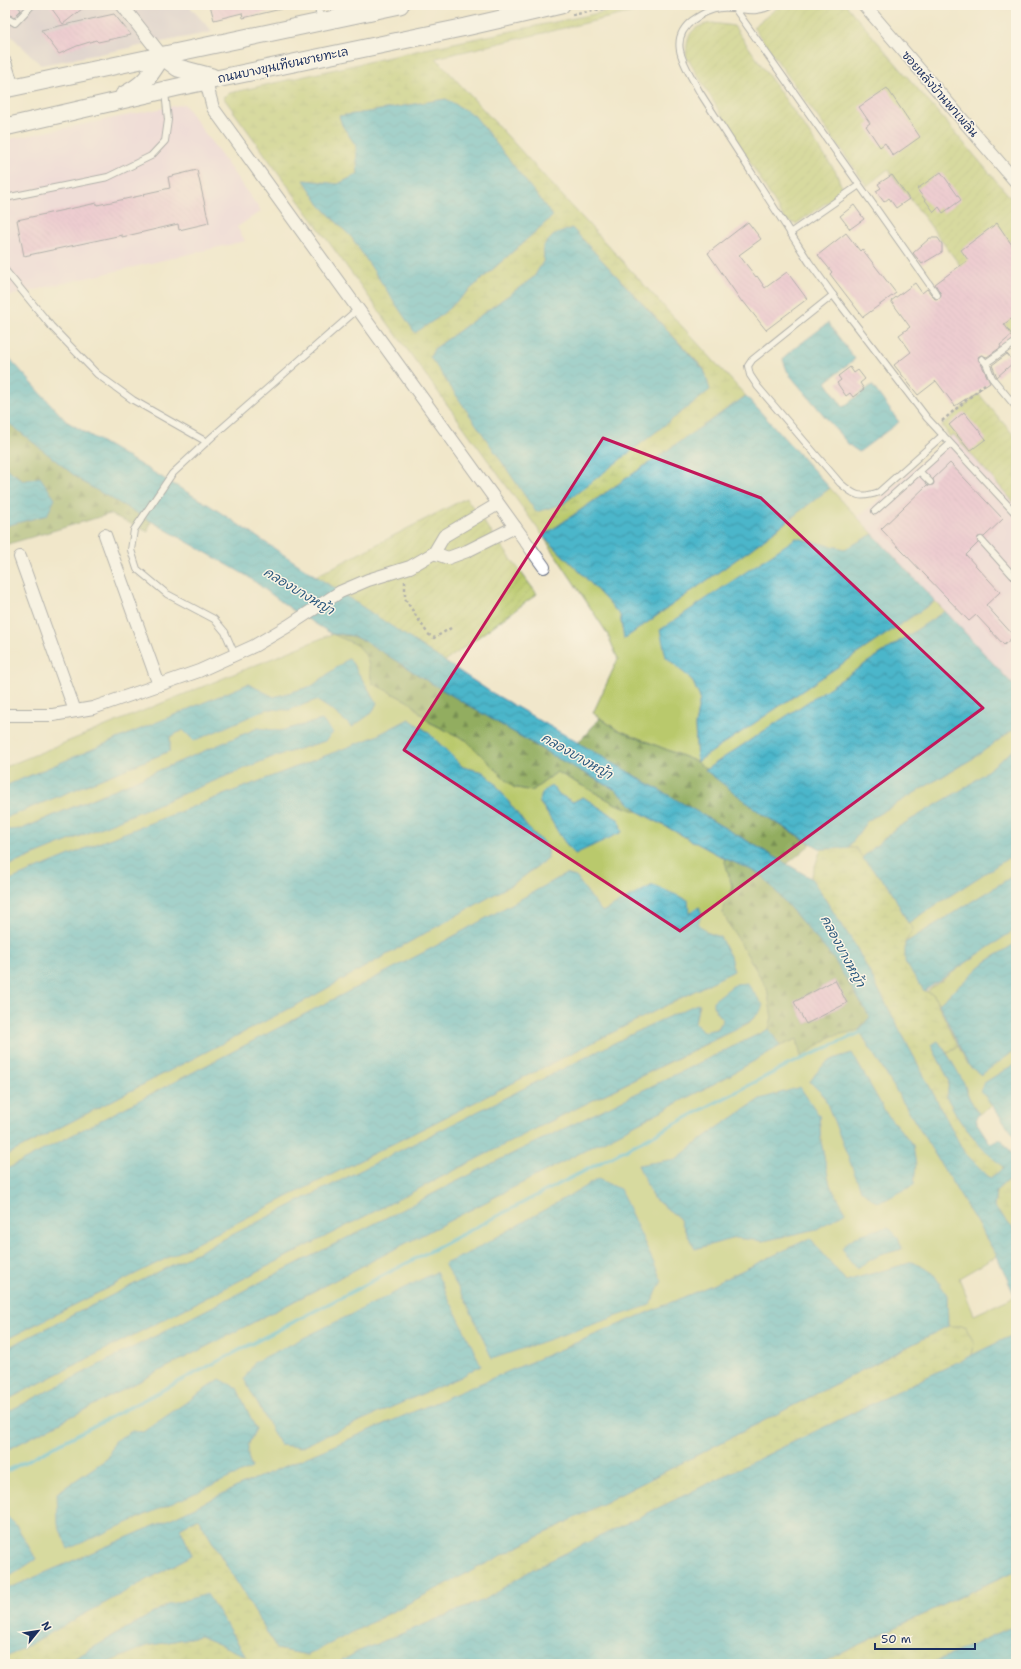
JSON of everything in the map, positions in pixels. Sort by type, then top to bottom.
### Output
[{"type":"main road","points":[[9,88],[321,22],[366,9],[400,5]]},
{"type":"main road","points":[[529,5],[554,7]]},
{"type":"main road","name":"ถนนบางขุนเทียนชายทะเล","points":[[5,126],[164,90],[466,27],[554,7]]},
{"type":"main road","points":[[162,56],[178,68],[213,80]]},
{"type":"main road","points":[[106,104],[139,88],[147,80],[162,56]]},
{"type":"street","points":[[122,5],[162,56]]},
{"type":"street","name":"ซอยหลังบ้านพาเพลิน","points":[[864,5],[1016,182]]},
{"type":"street","points":[[5,62],[9,88]]},
{"type":"street","points":[[213,80],[213,108],[544,567]]},
{"type":"street","points":[[5,716],[53,715],[93,708],[199,671],[254,646],[340,592],[405,568],[434,553],[444,536],[498,504]]},
{"type":"street","points":[[434,553],[448,558],[467,551],[515,527]]},
{"type":"street","points":[[105,535],[159,685]]},
{"type":"street","points":[[20,558],[75,711]]},
{"type":"lane","points":[[317,5],[321,22]]},
{"type":"lane","points":[[772,5],[763,10],[736,10],[722,8],[705,12],[687,25],[680,35],[679,48],[684,63],[699,91],[790,233],[833,295],[904,390],[950,444],[1016,514]]},
{"type":"lane","points":[[5,17],[15,22],[30,6]]},
{"type":"lane","points":[[736,10],[858,186],[936,295]]},
{"type":"lane","points":[[5,198],[108,177],[151,156],[165,141],[168,120],[164,90]]},
{"type":"lane","points":[[790,233],[858,186]]},
{"type":"lane","points":[[5,270],[51,326],[97,374],[133,400],[207,442]]},
{"type":"lane","points":[[833,295],[752,360],[748,366],[750,375],[758,387],[840,483],[854,495],[868,496],[879,492],[943,435]]},
{"type":"lane","points":[[235,655],[225,632],[214,619],[166,594],[136,569],[131,550],[134,530],[171,476],[207,442],[358,309]]},
{"type":"lane","points":[[1016,342],[984,361],[992,378],[1016,408]]},
{"type":"lane","points":[[875,511],[950,444]]},
{"type":"lane","points":[[920,472],[930,482]]},
{"type":"lane","points":[[981,540],[1016,579]]},
{"type":"path","points":[[935,427],[992,378]]},
{"type":"path","points":[[405,568],[405,599],[428,634],[434,638],[451,628]]},
{"type":"highlighted area","points":[[603,438],[761,498],[983,708],[680,931],[404,750]]},
{"type":"shaded area","points":[[5,5],[188,5],[213,32],[41,65],[5,30]]},
{"type":"shaded area","points":[[184,104],[261,211],[237,227],[245,241],[5,297],[5,140]]},
{"type":"shaded area","points":[[953,434],[1016,505],[1016,688],[858,517]]},
{"type":"green space","points":[[637,5],[663,5],[436,58],[746,396],[543,536],[223,97],[230,93],[425,49]],"holes":[[[446,99],[553,216],[439,317],[415,332],[352,238],[320,205],[305,180],[338,184],[358,174],[356,146],[342,125],[340,116]],[[572,228],[704,369],[710,390],[430,357],[434,349],[534,277],[544,260]]]},
{"type":"green space","points":[[781,5],[846,5],[1016,204],[1016,334],[1012,335],[888,169],[867,186],[753,27]]},
{"type":"green space","points":[[713,23],[734,26],[836,172],[843,191],[796,224],[785,220],[686,56],[689,37],[692,32],[700,26]]},
{"type":"green space","points":[[979,394],[1016,438],[1016,505],[953,434],[950,437],[942,425]]},
{"type":"green space","points":[[5,420],[84,483],[151,520],[148,532],[110,514],[5,545],[5,526],[47,515],[23,481],[5,467]]},
{"type":"green space","points":[[830,488],[873,534],[845,549],[796,538],[666,657],[692,680],[700,698],[695,726],[697,762],[616,729],[593,713],[618,659],[607,633],[543,536],[583,575],[620,615],[624,639],[751,549]]},
{"type":"green space","points":[[466,498],[537,594],[444,662],[316,576]]},
{"type":"green space","points":[[935,601],[945,611],[705,770],[697,762]]},
{"type":"green space","points":[[332,634],[351,642],[362,650],[368,662],[372,683],[411,703],[429,722],[466,740],[513,787],[532,791],[557,772],[616,804],[639,812],[724,858],[733,889],[722,912],[767,988],[772,1018],[769,1029],[489,1165],[5,1413],[5,1401],[539,1127],[749,1023],[760,1012],[713,1006],[723,1020],[718,1028],[702,1033],[695,1022],[699,1004],[650,1025],[5,1349],[5,1340],[734,971],[720,937],[706,932],[698,923],[700,907],[689,913],[653,885],[602,912],[576,877],[566,874],[432,948],[5,1170],[5,1156],[308,999],[518,881],[548,858],[546,845],[527,827],[494,782],[483,772],[463,767],[428,732],[409,719],[374,737],[101,842],[5,882],[5,867],[270,758],[325,741],[322,720],[280,731],[258,728],[21,829],[5,830],[5,818],[170,751],[170,737],[183,730],[241,719],[268,709],[289,710],[316,700],[353,727],[377,703],[349,658],[312,686],[274,697],[248,684],[5,786],[5,767]],"holes":[[[551,785],[560,795],[573,802],[583,797],[619,820],[584,849],[575,854],[564,842],[539,802]]]},
{"type":"green space","points":[[332,634],[349,635],[365,641],[426,680],[557,758],[616,790],[639,812],[616,804],[557,772],[532,791],[513,787],[466,740],[429,722],[411,703],[372,683],[368,662],[362,650],[351,642]]},
{"type":"green space","points":[[600,718],[616,729],[697,762],[762,814],[811,844],[787,864],[578,743]]},
{"type":"green space","points":[[1016,728],[1016,748],[968,786],[895,829],[862,858],[856,848],[848,848],[867,821],[972,759]]},
{"type":"green space","points":[[856,848],[890,888],[906,919],[913,929],[905,943],[924,991],[933,994],[958,1046],[947,1053],[938,1041],[931,1045],[949,1080],[947,1098],[960,1121],[983,1149],[1005,1168],[990,1178],[964,1152],[855,945],[811,878],[821,849]]},
{"type":"green space","points":[[1016,853],[1016,874],[905,943],[913,929],[908,923]]},
{"type":"green space","points":[[724,858],[761,874],[833,958],[870,1017],[859,1030],[832,1036],[801,1057],[797,1039],[780,1046],[769,1029],[772,1018],[767,988],[722,912],[733,889]],"holes":[[[835,980],[847,1003],[806,1024],[794,1002]]]},
{"type":"green space","points":[[1016,929],[1016,943],[984,963],[939,1004],[933,994],[926,992],[981,952]]},
{"type":"green space","points":[[859,1030],[997,1256],[959,1278],[974,1315],[1013,1297],[1016,1299],[1016,1341],[1013,1335],[972,1355],[974,1343],[965,1326],[948,1326],[947,1295],[913,1262],[846,1281],[810,1238],[712,1285],[241,1485],[170,1519],[5,1590],[5,1578],[36,1559],[16,1525],[5,1514],[5,1451],[723,1079],[780,1046],[797,1039],[801,1057],[832,1036]],"holes":[[[852,1053],[886,1113],[913,1145],[835,1122],[824,1096],[810,1082],[823,1066],[844,1055]],[[760,1099],[819,1115],[821,1142],[830,1185],[846,1212],[816,1229],[763,1241],[735,1238],[695,1249],[679,1218],[653,1198],[638,1165],[676,1159],[717,1128]],[[898,1237],[902,1249],[880,1255]],[[469,1253],[467,1303],[445,1264]],[[461,1377],[300,1447],[280,1445]],[[220,1379],[256,1429],[248,1448],[248,1456],[252,1467],[57,1493],[108,1458],[132,1431],[143,1432]]]},
{"type":"green space","points":[[958,1046],[969,1066],[1016,1050],[1016,1063],[984,1083],[981,1091],[992,1105],[979,1114],[947,1053]]},
{"type":"green space","points":[[1016,1167],[1016,1232],[994,1207],[996,1191],[1015,1173]]},
{"type":"green space","points":[[948,1326],[965,1326],[974,1343],[972,1355],[533,1569],[486,1599],[357,1652],[337,1664],[104,1664],[147,1646],[200,1636],[245,1655],[233,1634],[167,1605],[65,1664],[5,1664],[5,1658],[192,1555],[180,1528],[198,1518],[277,1649],[308,1655]]},
{"type":"green space","points":[[1016,1570],[1016,1625],[930,1664],[819,1664]]},
{"type":"water","points":[[446,99],[474,115],[553,216],[439,317],[415,333],[352,238],[320,205],[304,180],[338,184],[358,174],[356,146],[342,125],[339,116]]},
{"type":"water","points":[[572,228],[704,370],[710,390],[563,504],[536,512],[430,357],[434,349],[534,277],[544,260],[543,246],[554,235]]},
{"type":"water","points":[[828,323],[855,359],[826,382],[843,407],[872,385],[899,422],[859,452],[849,445],[788,373],[783,360],[787,354]]},
{"type":"water","name":"คลองบางหญ้า","points":[[5,353],[66,421],[209,505],[489,691],[811,878],[855,945],[964,1152],[990,1178],[1004,1168],[983,1149],[960,1121],[947,1098],[949,1080],[931,1045],[938,1041],[964,1083],[969,1098],[979,1114],[975,1120],[990,1143],[1001,1139],[1016,1159],[1015,1173],[996,1191],[994,1207],[1016,1232],[1016,1299],[997,1256],[859,1030],[870,1017],[833,958],[761,874],[724,858],[639,812],[616,790],[557,758],[426,680],[365,641],[349,635],[332,634],[291,609],[247,576],[84,483],[5,420]]},
{"type":"water","points":[[746,396],[830,488],[751,549],[624,639],[620,615],[583,575],[543,536]]},
{"type":"water","points":[[5,467],[23,481],[40,477],[55,499],[47,515],[5,526],[5,498],[7,496],[5,494]]},
{"type":"water","points":[[873,534],[935,601],[697,762],[695,726],[700,698],[692,680],[666,657],[660,630],[796,538],[845,549]]},
{"type":"water","points":[[945,611],[1016,688],[1016,728],[972,759],[867,821],[848,848],[821,849],[762,814],[705,770]]},
{"type":"water","points":[[349,658],[377,703],[372,713],[352,727],[333,711],[316,700],[289,710],[267,709],[194,741],[183,730],[170,737],[170,751],[5,818],[5,786],[248,684],[274,697],[312,686]]},
{"type":"water","points":[[409,719],[428,732],[463,767],[483,772],[494,782],[527,827],[546,845],[548,858],[518,881],[308,999],[5,1156],[5,882],[101,842],[374,737]]},
{"type":"water","points":[[322,720],[333,733],[325,741],[270,758],[5,867],[5,830],[22,829],[258,728],[280,731]]},
{"type":"water","points":[[1016,748],[1016,853],[908,923],[890,888],[862,858],[895,829],[968,786]]},
{"type":"water","points":[[551,785],[560,795],[573,802],[583,797],[619,820],[622,832],[575,854],[564,842],[539,801],[542,793]]},
{"type":"water","points":[[566,874],[576,877],[602,912],[653,885],[688,900],[689,913],[699,907],[702,914],[698,923],[706,932],[720,937],[730,956],[734,971],[5,1340],[5,1170],[432,948]]},
{"type":"water","points":[[1016,874],[1016,929],[924,991],[905,962],[905,943]]},
{"type":"water","points":[[1016,943],[1016,1050],[981,1075],[969,1066],[939,1004],[984,963]]},
{"type":"water","points":[[747,983],[763,1005],[760,1012],[749,1022],[539,1127],[5,1401],[5,1349],[650,1025],[699,1003],[695,1022],[702,1032],[718,1029],[723,1020],[713,1006],[713,1001],[735,984]]},
{"type":"water","points":[[769,1029],[780,1046],[723,1079],[5,1451],[5,1413],[489,1165]]},
{"type":"water","points":[[852,1053],[886,1113],[913,1145],[916,1165],[914,1185],[885,1200],[876,1202],[861,1190],[824,1096],[810,1082],[819,1070],[827,1063],[838,1057]]},
{"type":"water","points":[[1016,1063],[1016,1138],[981,1091],[984,1083]]},
{"type":"water","points":[[800,1087],[819,1115],[821,1142],[830,1185],[846,1212],[817,1229],[763,1241],[735,1238],[695,1249],[679,1218],[653,1198],[638,1165],[676,1159],[717,1128],[760,1099]]},
{"type":"water","points":[[598,1179],[620,1189],[662,1281],[650,1305],[492,1359],[467,1303],[444,1264],[469,1253]]},
{"type":"water","points":[[888,1227],[898,1237],[902,1249],[880,1255],[856,1268],[842,1248],[851,1239],[857,1236]]},
{"type":"water","points":[[810,1238],[846,1281],[913,1262],[933,1273],[947,1295],[948,1326],[308,1655],[277,1649],[198,1518],[180,1528],[192,1555],[5,1658],[5,1590],[170,1519],[241,1485],[712,1285]]},
{"type":"water","points":[[436,1272],[481,1365],[461,1377],[300,1447],[280,1445],[244,1379],[255,1362]]},
{"type":"water","points":[[1013,1335],[1016,1341],[1016,1570],[819,1664],[337,1664],[357,1652],[486,1599],[533,1569]]},
{"type":"water","points":[[220,1379],[237,1388],[256,1429],[248,1448],[248,1457],[252,1468],[68,1549],[58,1525],[57,1493],[108,1458],[114,1441],[132,1431],[143,1432]]},
{"type":"water","points":[[5,1514],[16,1525],[36,1559],[5,1578]]},
{"type":"water","points":[[207,1594],[246,1656],[200,1636],[147,1646],[104,1664],[65,1664],[167,1605]]},
{"type":"water","points":[[1016,1625],[1016,1664],[930,1664]]},
{"type":"building","points":[[5,5],[17,5],[21,10],[14,17],[5,12]]},
{"type":"building","points":[[49,5],[87,5],[63,24]]},
{"type":"building","points":[[210,5],[280,5],[281,9],[243,18],[242,13],[214,20]]},
{"type":"building","points":[[114,14],[131,35],[98,42],[96,40],[59,54],[41,30]]},
{"type":"building","points":[[887,88],[920,137],[893,156],[885,143],[880,147],[866,126],[870,123],[859,107]]},
{"type":"building","points":[[197,170],[209,223],[179,230],[178,224],[122,237],[122,235],[24,256],[17,220],[97,203],[97,205],[170,188],[168,177]]},
{"type":"building","points":[[941,172],[961,200],[943,213],[939,207],[934,212],[917,189]]},
{"type":"building","points":[[892,175],[909,199],[896,208],[889,198],[884,202],[876,191],[881,188],[878,184]]},
{"type":"building","points":[[854,205],[864,219],[850,229],[840,216]]},
{"type":"building","points":[[748,222],[761,239],[739,255],[765,288],[787,272],[807,299],[766,330],[743,301],[742,302],[708,253]]},
{"type":"building","points":[[997,223],[1016,251],[1016,316],[1004,324],[1012,335],[1000,345],[1001,347],[987,357],[981,355],[978,357],[990,383],[955,406],[936,381],[918,395],[894,365],[911,352],[899,335],[910,327],[891,301],[915,283],[922,293],[927,289],[935,299],[940,298],[941,294],[935,284],[968,260],[961,250]]},
{"type":"building","points":[[846,233],[860,251],[862,249],[896,293],[863,317],[830,274],[832,272],[818,255]]},
{"type":"building","points":[[930,238],[938,238],[942,244],[942,252],[922,264],[913,253]]},
{"type":"building","points":[[1007,354],[1014,362],[997,377],[992,365]]},
{"type":"building","points":[[850,367],[854,373],[858,370],[865,379],[860,383],[864,389],[853,397],[850,393],[846,396],[837,383],[841,380],[838,376]]},
{"type":"building","points":[[964,412],[986,439],[970,451],[949,425]]},
{"type":"building","points":[[950,463],[1003,519],[984,537],[978,537],[978,543],[966,555],[1000,592],[986,605],[1014,636],[1004,645],[976,615],[969,621],[881,529],[927,485],[933,485],[933,479]]},
{"type":"building","points":[[835,980],[847,1003],[806,1024],[794,1002]]},
{"type":"waterway","points":[[5,1472],[786,1066],[864,1031]]}]
